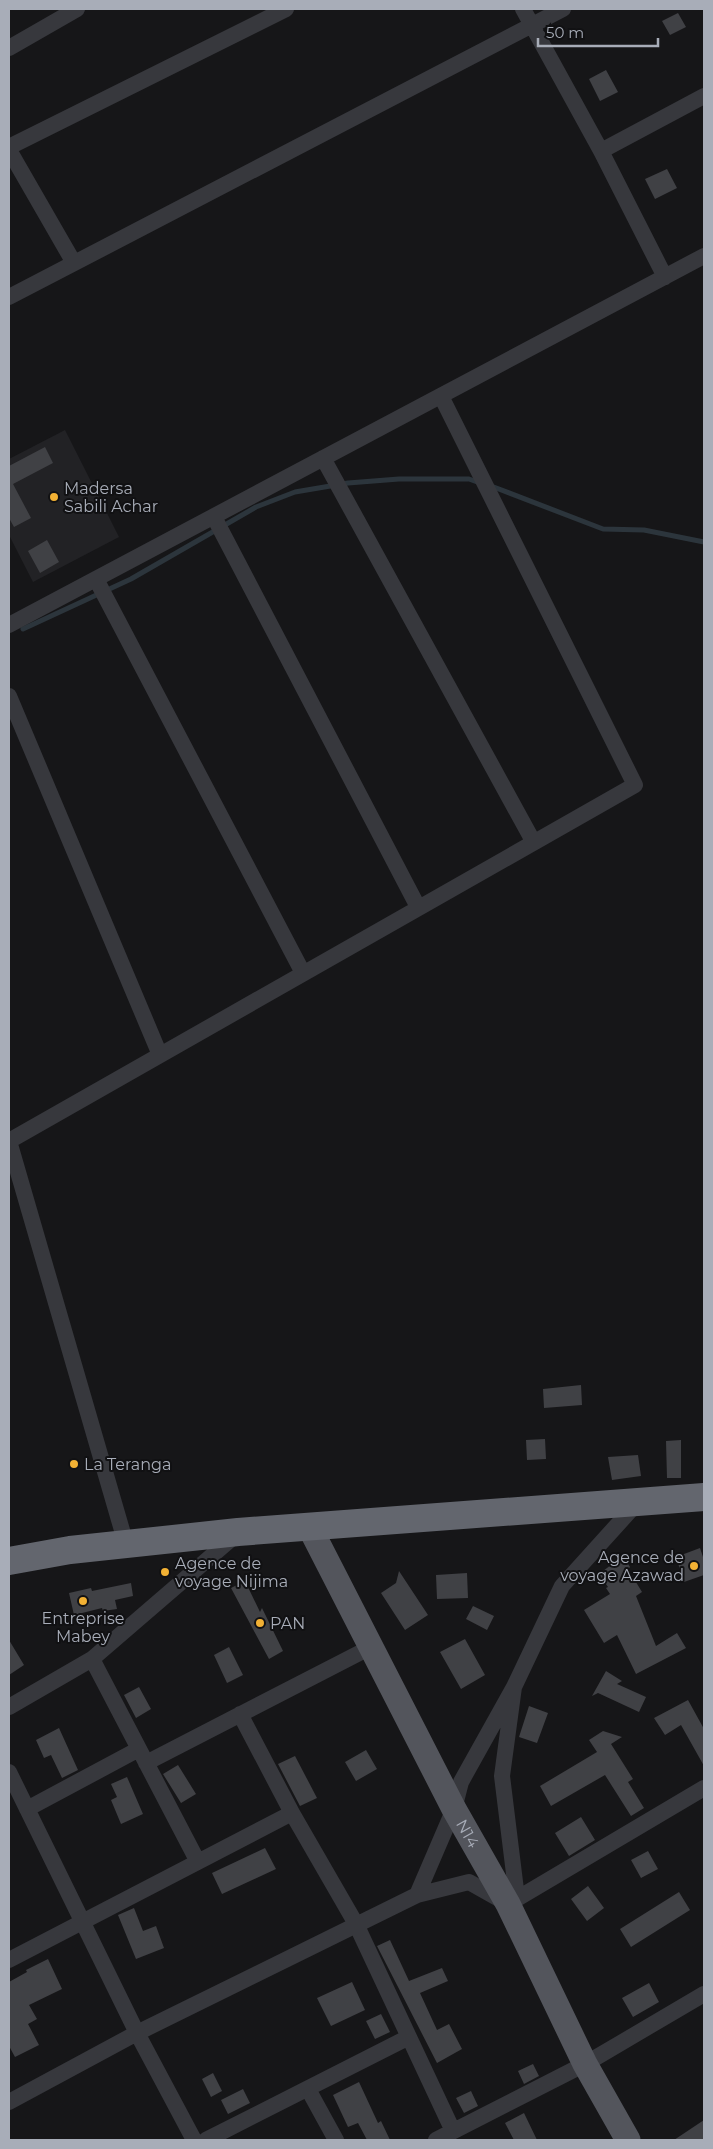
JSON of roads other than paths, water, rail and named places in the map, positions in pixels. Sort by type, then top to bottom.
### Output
[{"type":"highway","points":[[9,1561],[70,1550],[238,1532],[704,1497]]},
{"type":"main road","name":"N14","points":[[309,1526],[454,1809],[513,1901],[585,2064],[628,2140]]},
{"type":"street","points":[[9,48],[77,9]]},
{"type":"street","points":[[74,264],[9,148],[286,9]]},
{"type":"street","points":[[523,9],[601,151],[666,277]]},
{"type":"street","points":[[9,297],[563,9]]},
{"type":"street","points":[[601,151],[704,96]]},
{"type":"street","points":[[9,625],[704,256]]},
{"type":"street","points":[[126,1544],[9,1141],[533,841],[635,785],[441,396]]},
{"type":"street","points":[[324,458],[533,841]]},
{"type":"street","points":[[214,517],[418,907]]},
{"type":"street","points":[[96,579],[303,973]]},
{"type":"street","points":[[9,696],[160,1055]]},
{"type":"street","points":[[417,1894],[454,1809],[461,1782],[514,1687],[562,1586],[638,1502]]},
{"type":"street","points":[[9,1707],[92,1659],[238,1532]]},
{"type":"street","points":[[27,1809],[142,1756],[240,1714],[371,1647]]},
{"type":"street","points":[[92,1659],[198,1862]]},
{"type":"street","points":[[513,1901],[502,1776],[514,1687]]},
{"type":"street","points":[[240,1714],[292,1813],[356,1924],[453,2131]]},
{"type":"street","points":[[9,1772],[137,2033],[194,2140]]},
{"type":"street","points":[[513,1901],[704,1788]]},
{"type":"street","points":[[9,1960],[292,1813]]},
{"type":"street","points":[[9,2102],[137,2033],[417,1894],[469,1882],[513,1901]]},
{"type":"street","points":[[436,2140],[585,2064],[704,1994]]},
{"type":"street","points":[[206,2140],[409,2037]]},
{"type":"street","points":[[308,2089],[336,2140]]},
{"type":"waterway","points":[[23,629],[131,579],[256,507],[295,492],[348,483],[399,479],[469,479],[480,483]]},
{"type":"waterway","points":[[491,486],[603,529],[644,530],[704,542]]},
{"type":"place","name":"Madersa Sabili Achar","points":[[54,497]]},
{"type":"place","name":"La Teranga","points":[[74,1464]]},
{"type":"place","name":"Agence de voyage Azawad","points":[[694,1566]]},
{"type":"place","name":"Agence de voyage Nijima","points":[[165,1572]]},
{"type":"place","name":"Entreprise Mabey","points":[[83,1601]]},
{"type":"place","name":"PAN","points":[[260,1623]]}]
